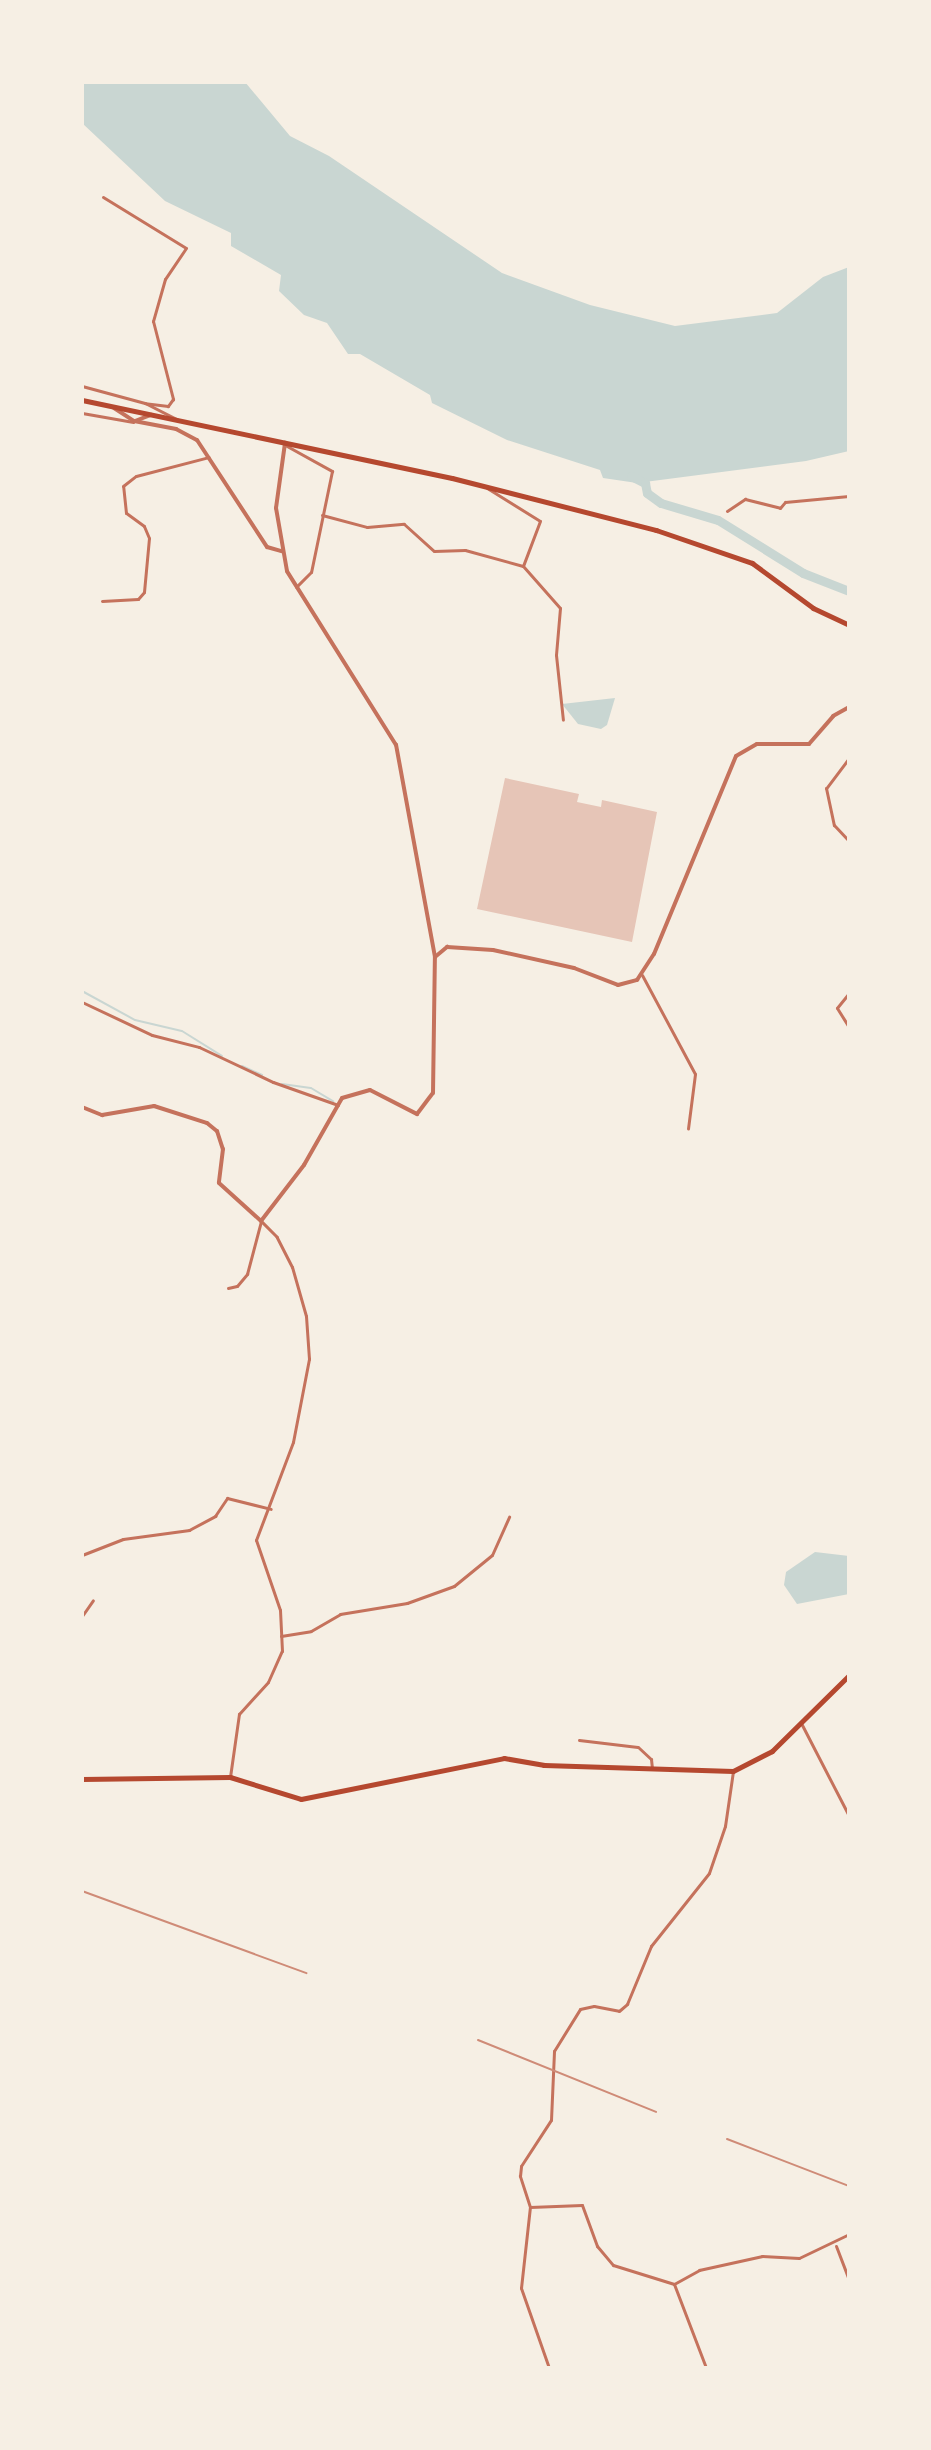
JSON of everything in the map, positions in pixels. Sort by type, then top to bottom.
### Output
[{"type":"main road","points":[[82,400],[487,488],[733,554],[772,574],[823,614],[849,625]]},
{"type":"main road","points":[[82,1779],[230,1777],[301,1799],[504,1758],[544,1765],[733,1771],[772,1751],[849,1675]]},
{"type":"street","points":[[82,386],[145,403],[168,406],[173,399],[153,321],[165,279],[186,248],[103,197]]},
{"type":"street","points":[[145,403],[178,421]]},
{"type":"street","points":[[112,407],[134,421],[183,431],[210,457],[267,547],[281,551]]},
{"type":"street","points":[[82,413],[118,423],[151,415]]},
{"type":"street","points":[[228,1288],[247,1274],[261,1221],[304,1165],[346,1096],[370,1090],[417,1114],[429,1103],[435,957],[396,745],[296,587],[281,551],[276,508],[285,444],[331,468],[309,577],[296,587]]},
{"type":"street","points":[[102,601],[138,599],[144,592],[149,538],[144,526],[126,513],[123,486],[136,476],[210,457]]},
{"type":"street","points":[[487,488],[540,521],[523,566]]},
{"type":"street","points":[[727,511],[745,499],[780,508],[785,502],[849,496]]},
{"type":"street","points":[[322,515],[367,527],[404,524],[434,551],[465,550],[523,566],[560,608],[556,655],[563,720]]},
{"type":"street","points":[[435,957],[447,947],[493,950],[574,968],[618,985],[631,983],[642,973],[736,756],[762,743],[809,744],[833,716],[849,707]]},
{"type":"street","points":[[849,758],[826,788],[834,825],[849,841]]},
{"type":"street","points":[[642,973],[695,1074],[688,1129]]},
{"type":"street","points":[[849,993],[837,1008],[849,1027]]},
{"type":"street","points":[[82,1002],[152,1035],[199,1047],[273,1082],[310,1091],[338,1105]]},
{"type":"street","points":[[82,1107],[102,1115],[154,1106],[207,1123],[217,1131],[223,1149],[219,1183],[277,1237],[292,1267],[308,1329],[304,1397],[271,1509],[256,1540],[280,1610],[281,1636],[273,1674],[236,1722],[230,1777]]},
{"type":"street","points":[[82,1555],[123,1539],[189,1530],[215,1516],[227,1498],[271,1509]]},
{"type":"street","points":[[281,1636],[311,1631],[340,1614],[407,1603],[454,1586],[492,1555],[509,1517]]},
{"type":"street","points":[[82,1616],[93,1600]]},
{"type":"street","points":[[800,1723],[849,1816]]},
{"type":"street","points":[[579,1740],[638,1747],[651,1759],[652,1769]]},
{"type":"street","points":[[549,2368],[521,2288],[530,2207],[521,2166],[549,2127],[556,2045],[574,2014],[587,2006],[619,2011],[627,2004],[651,1946],[699,1891],[721,1842],[733,1771]]},
{"type":"street","points":[[530,2207],[582,2205],[597,2246],[613,2265],[674,2284],[699,2270],[762,2256],[799,2258],[849,2234]]},
{"type":"street","points":[[836,2246],[849,2280]]},
{"type":"street","points":[[674,2284],[706,2368]]},
{"type":"shaded area","points":[[82,82],[245,82],[290,136],[329,156],[502,273],[590,305],[675,326],[777,313],[823,277],[849,267],[849,451],[806,461],[637,483],[603,478],[600,470],[507,440],[432,403],[430,395],[360,354],[348,354],[327,323],[304,315],[279,291],[281,275],[231,246],[231,233],[165,201],[82,123]]},
{"type":"shaded area","points":[[615,698],[607,725],[601,729],[578,724],[562,704]]},
{"type":"shaded area","points":[[815,1552],[849,1556],[849,1594],[797,1604],[784,1585],[786,1572]]},
{"type":"building","points":[[505,778],[579,794],[577,802],[601,807],[602,800],[657,812],[632,942],[477,909]]},
{"type":"waterway","points":[[631,476],[645,483],[647,493],[661,503],[718,520],[803,573],[849,591]]},
{"type":"waterway","points":[[82,991],[135,1020],[182,1031],[222,1056]]},
{"type":"waterway","points":[[242,1066],[262,1075]]},
{"type":"waterway","points":[[282,1084],[311,1088],[333,1101]]},
{"type":"railway","points":[[82,1891],[306,1973]]},
{"type":"railway","points":[[478,2040],[656,2112]]},
{"type":"railway","points":[[727,2139],[849,2186]]}]
